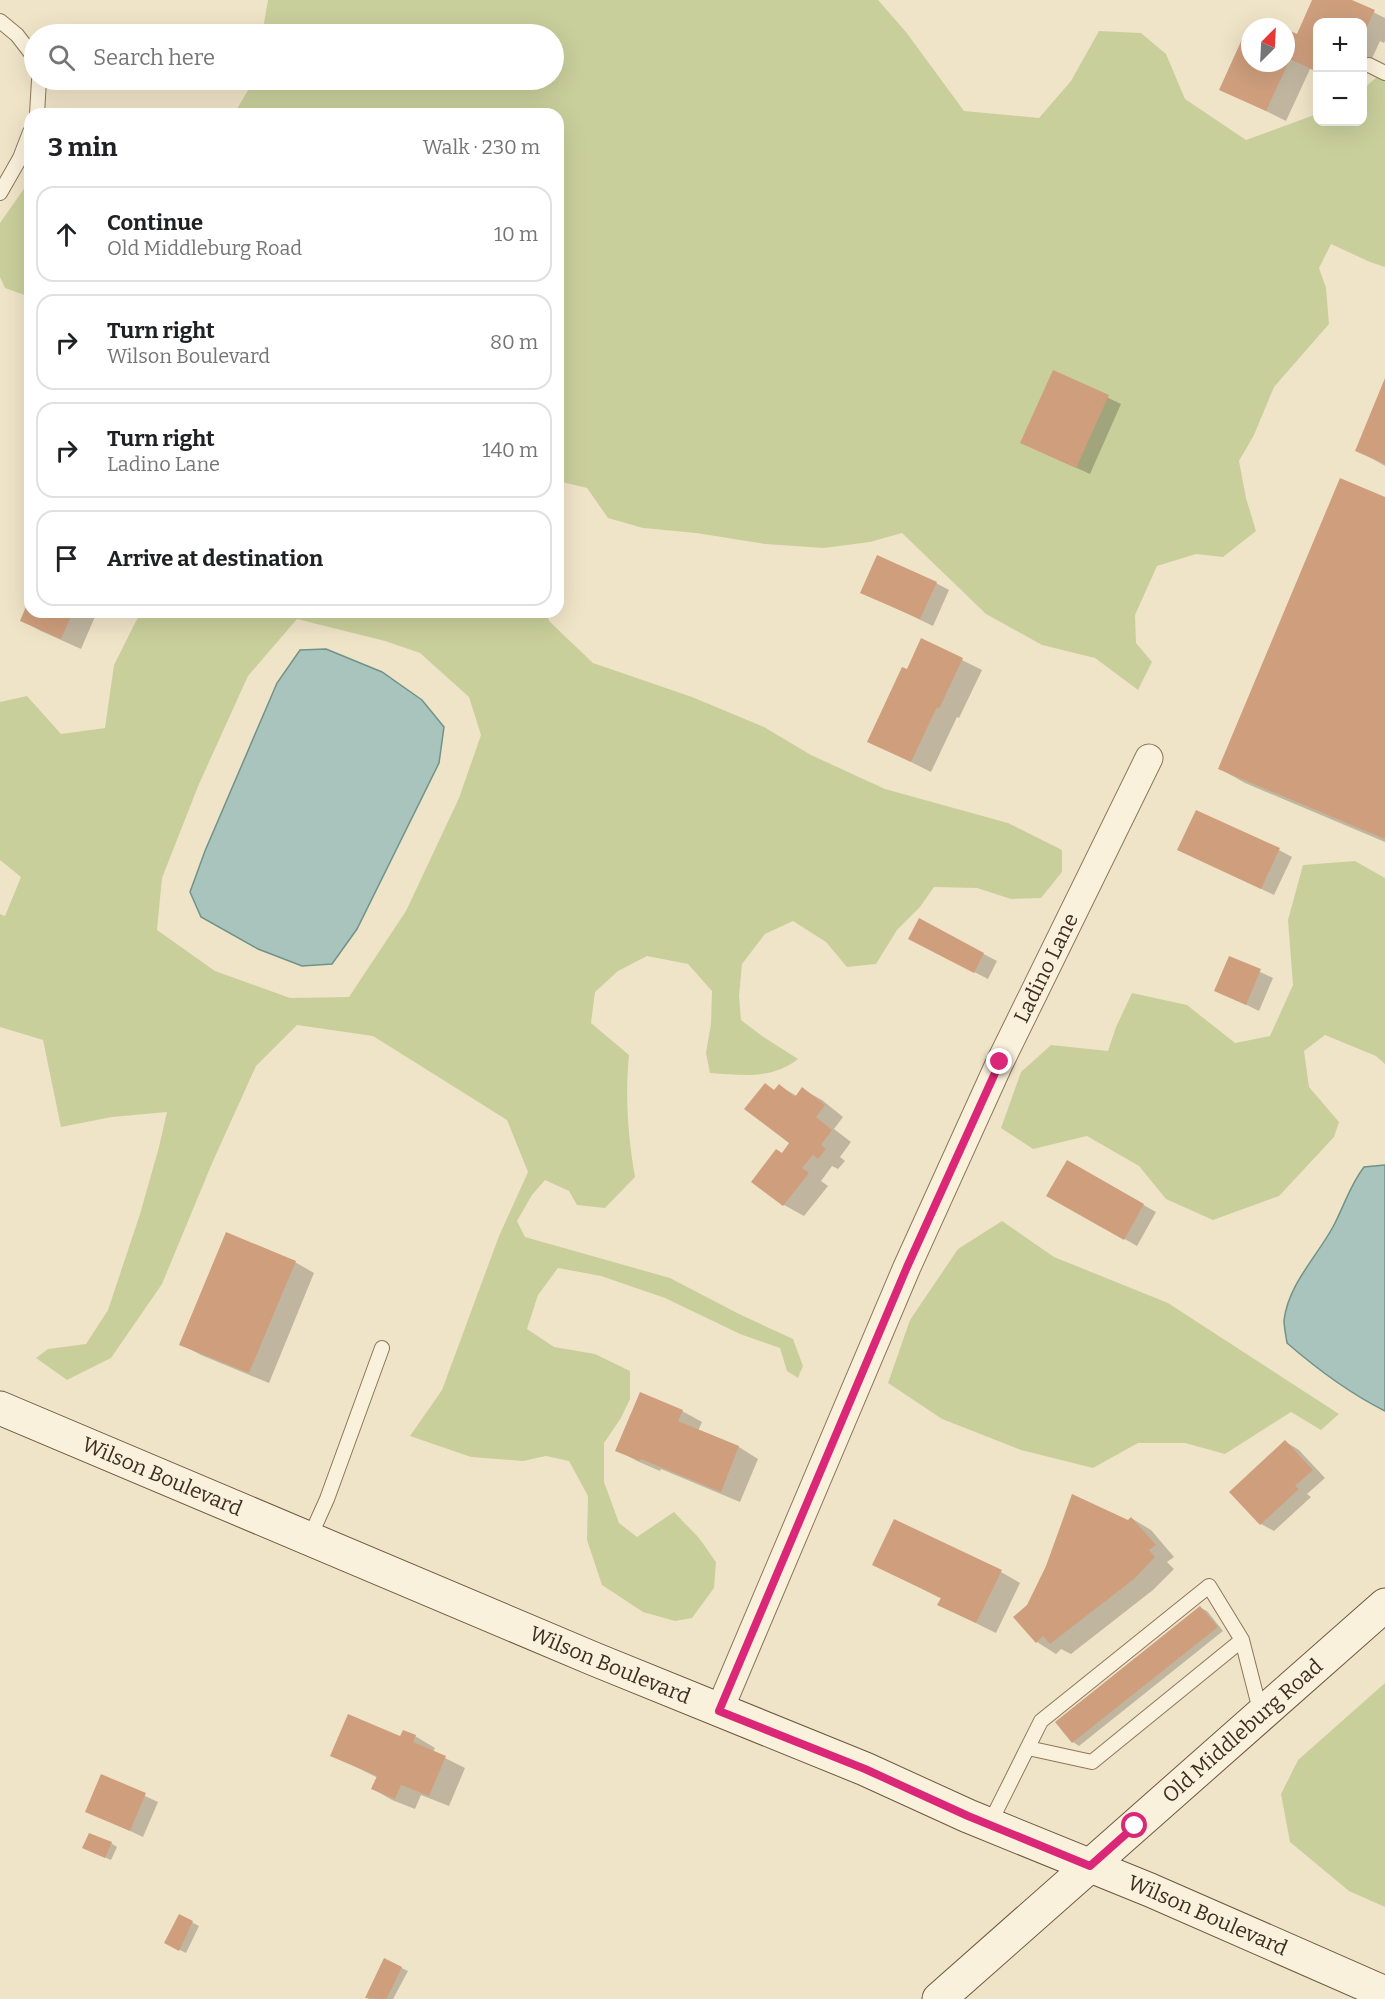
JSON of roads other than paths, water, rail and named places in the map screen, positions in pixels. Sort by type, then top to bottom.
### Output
[{"type":"main road","name":"Wilson Boulevard","points":[[0,1408],[719,1711],[865,1769],[989,1825],[1385,1993]]},
{"type":"main road","name":"Old Middleburg Road","points":[[939,1999],[1385,1605]]},
{"type":"street","name":"Ladino Lane","points":[[719,1711],[907,1267],[1000,1062],[1149,758]]},
{"type":"lane","points":[[0,21],[24,44]]},
{"type":"lane","points":[[1369,64],[1385,73]]},
{"type":"lane","points":[[37,108],[38,90]]},
{"type":"lane","points":[[0,193],[24,148]]},
{"type":"lane","points":[[309,1539],[327,1499],[382,1348]]},
{"type":"lane","points":[[989,1825],[1041,1721],[1209,1586],[1242,1640],[1261,1715]]},
{"type":"lane","points":[[1028,1748],[1092,1762],[1242,1640]]},
{"type":"water","points":[[326,649],[382,672],[422,700],[444,727],[439,763],[357,929],[332,964],[302,966],[258,949],[201,917],[190,892],[205,851],[277,683],[300,650]]},
{"type":"water","points":[[1385,1165],[1385,1411],[1334,1380],[1287,1343],[1284,1320],[1298,1282],[1334,1225],[1359,1174],[1364,1167]]}]
